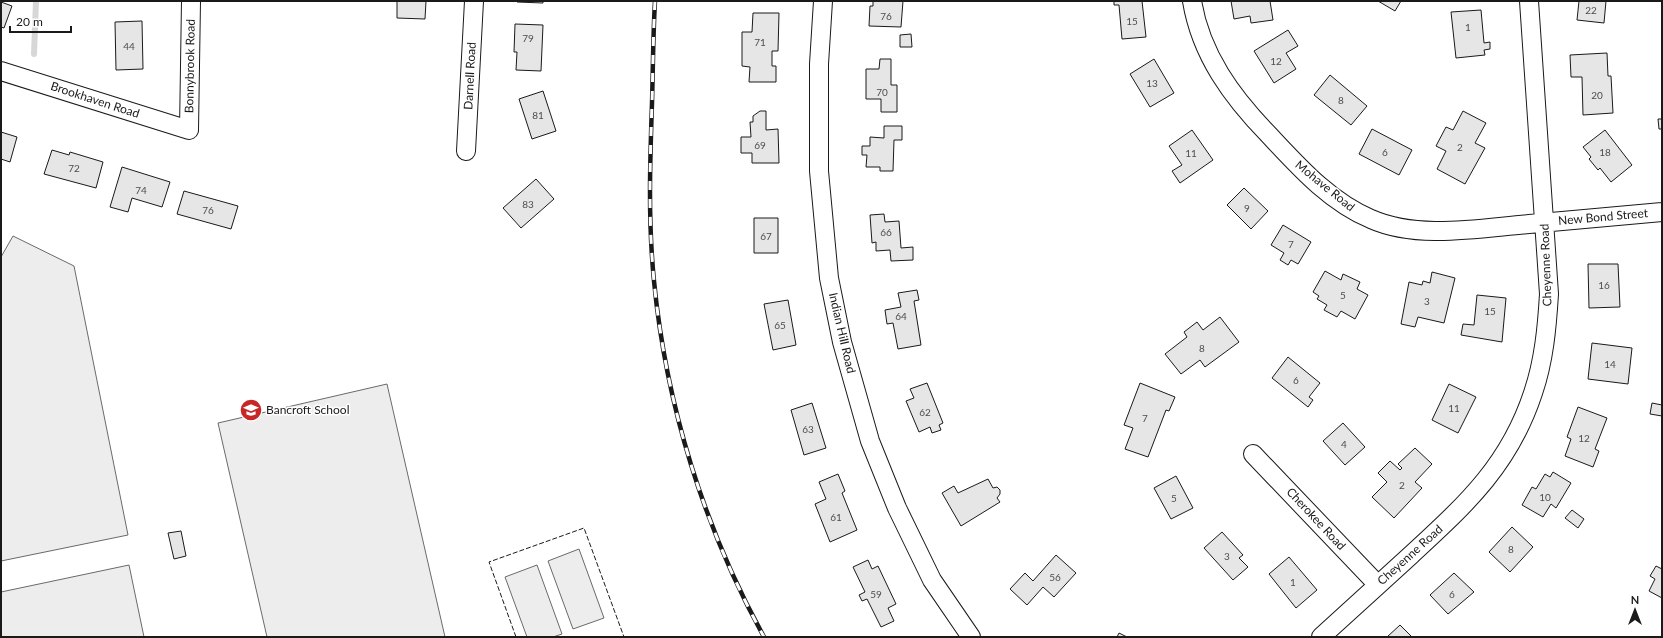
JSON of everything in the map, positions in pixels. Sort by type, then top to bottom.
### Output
[{"type":"street","name":"Bonnybrook Road","points":[[189,130],[191,1]]},
{"type":"street","name":"Darnell Road","points":[[466,151],[474,1]]},
{"type":"street","name":"Indian Hill Road","points":[[823,1],[819,64],[819,171],[829,278],[842,342],[870,441],[897,508],[932,580],[971,637]]},
{"type":"street","name":"Mohave Road","points":[[1192,1],[1196,21],[1209,54],[1225,83],[1242,107],[1300,168],[1340,202],[1356,212],[1389,226],[1425,231],[1545,222]]},
{"type":"street","name":"Cheyenne Road","points":[[1321,637],[1460,510],[1486,481],[1506,453],[1521,425],[1533,393],[1542,362],[1547,328],[1549,294],[1529,1]]},
{"type":"street","name":"Brookhaven Road","points":[[1,70],[189,130]]},
{"type":"street","name":"New Bond Street","points":[[1545,222],[1662,212]]},
{"type":"street","name":"Cherokee Road","points":[[1253,454],[1378,585]]},
{"type":"shaded area","points":[[13,236],[74,266],[128,535],[1,561],[1,257]]},
{"type":"shaded area","points":[[387,384],[445,637],[267,637],[218,423]]},
{"type":"shaded area","points":[[579,549],[604,618],[573,629],[548,561]]},
{"type":"shaded area","points":[[129,565],[144,637],[1,637],[1,592]]},
{"type":"shaded area","points":[[537,565],[562,634],[553,637],[527,637],[505,577]]},
{"type":"building","points":[[397,1],[426,1],[425,19],[397,18]]},
{"type":"building","points":[[543,1],[543,3],[517,2]]},
{"type":"building","points":[[873,1],[903,1],[901,27],[869,26],[870,6],[873,6]]},
{"type":"building","points":[[1114,1],[1142,1],[1146,37],[1122,39],[1119,5],[1114,5]]},
{"type":"building","points":[[1231,1],[1270,1],[1273,20],[1251,23],[1250,16],[1234,19]]},
{"type":"building","points":[[1378,1],[1401,1],[1395,11]]},
{"type":"building","points":[[1579,1],[1606,1],[1604,23],[1577,20]]},
{"type":"building","points":[[1,2],[12,6],[4,28],[1,27]]},
{"type":"building","points":[[1481,10],[1484,43],[1490,42],[1490,49],[1484,50],[1485,55],[1456,58],[1451,12]]},
{"type":"building","points":[[753,13],[779,13],[778,51],[772,51],[772,66],[776,66],[776,82],[749,82],[750,67],[742,66],[742,32],[752,32]]},
{"type":"building","points":[[142,21],[143,69],[116,70],[115,22]]},
{"type":"building","points":[[515,24],[543,25],[541,71],[516,70],[517,52],[514,52]]},
{"type":"building","points":[[1288,30],[1298,46],[1286,53],[1296,69],[1274,83],[1254,51]]},
{"type":"building","points":[[911,34],[912,47],[900,47],[900,35]]},
{"type":"building","points":[[1607,53],[1608,76],[1611,76],[1613,113],[1583,115],[1582,77],[1571,77],[1570,55]]},
{"type":"building","points":[[880,59],[891,59],[891,85],[897,85],[897,112],[881,112],[881,99],[866,99],[866,69],[879,69]]},
{"type":"building","points":[[1154,59],[1174,93],[1150,107],[1130,74]]},
{"type":"building","points":[[1330,75],[1367,106],[1351,125],[1314,95]]},
{"type":"building","points":[[543,91],[556,131],[532,139],[519,99]]},
{"type":"building","points":[[760,111],[766,111],[766,130],[778,129],[779,163],[752,163],[752,153],[741,153],[741,137],[751,137],[750,122],[753,122],[753,116]]},
{"type":"building","points":[[1463,111],[1486,123],[1475,143],[1485,148],[1465,184],[1437,169],[1446,151],[1436,146],[1446,127],[1453,130]]},
{"type":"building","points":[[1658,119],[1662,119],[1662,129],[1659,129]]},
{"type":"building","points":[[884,126],[902,126],[902,140],[894,140],[893,171],[880,171],[880,167],[866,167],[867,155],[862,155],[862,146],[870,146],[870,137],[884,138]]},
{"type":"building","points":[[1372,129],[1412,150],[1399,175],[1359,154]]},
{"type":"building","points":[[1192,130],[1213,160],[1180,183],[1172,171],[1182,165],[1169,146]]},
{"type":"building","points":[[1605,130],[1632,165],[1611,182],[1600,168],[1598,170],[1589,159],[1591,157],[1583,147]]},
{"type":"building","points":[[1,132],[17,137],[10,162],[1,159]]},
{"type":"building","points":[[52,150],[69,155],[70,152],[103,162],[96,188],[44,174]]},
{"type":"building","points":[[122,167],[170,182],[162,207],[132,198],[128,212],[110,207]]},
{"type":"building","points":[[536,179],[554,199],[521,228],[503,208]]},
{"type":"building","points":[[1244,188],[1268,211],[1251,229],[1227,205]]},
{"type":"building","points":[[184,191],[238,206],[231,229],[177,214]]},
{"type":"building","points":[[884,214],[885,222],[899,221],[901,248],[913,247],[913,260],[891,261],[890,250],[876,251],[876,242],[872,243],[870,215]]},
{"type":"building","points":[[754,218],[778,218],[778,253],[754,253]]},
{"type":"building","points":[[1283,225],[1311,242],[1298,264],[1291,260],[1288,265],[1280,260],[1284,253],[1271,245]]},
{"type":"building","points":[[1588,264],[1618,264],[1620,307],[1589,308]]},
{"type":"building","points":[[1325,271],[1341,280],[1343,274],[1360,282],[1357,289],[1368,295],[1355,319],[1341,311],[1337,317],[1324,310],[1327,305],[1317,299],[1319,296],[1313,292]]},
{"type":"building","points":[[1432,272],[1455,278],[1444,323],[1418,317],[1415,327],[1401,324],[1409,282],[1422,285],[1423,281],[1430,283]]},
{"type":"building","points":[[917,290],[919,300],[914,301],[921,345],[898,349],[893,323],[887,324],[885,310],[901,307],[898,293]]},
{"type":"building","points":[[1477,295],[1506,298],[1502,342],[1461,335],[1463,324],[1474,325]]},
{"type":"building","points":[[788,300],[796,345],[773,350],[764,304]]},
{"type":"building","points":[[1220,317],[1239,342],[1205,367],[1200,360],[1181,374],[1165,354],[1187,337],[1184,332],[1197,322],[1203,330]]},
{"type":"building","points":[[1592,343],[1632,348],[1628,384],[1588,379]]},
{"type":"building","points":[[1288,357],[1320,383],[1309,397],[1313,400],[1308,407],[1272,378]]},
{"type":"building","points":[[927,383],[943,423],[939,425],[941,430],[932,433],[930,427],[919,432],[906,401],[914,398],[910,389]]},
{"type":"building","points":[[1140,383],[1175,397],[1169,411],[1166,410],[1148,457],[1125,449],[1133,428],[1124,425]]},
{"type":"building","points":[[1449,384],[1476,397],[1458,433],[1432,420]]},
{"type":"building","points":[[812,403],[826,448],[804,455],[791,410]]},
{"type":"building","points":[[1652,403],[1662,405],[1662,416],[1650,414]]},
{"type":"building","points":[[1578,407],[1607,418],[1595,449],[1599,451],[1593,467],[1565,456],[1571,439],[1567,437]]},
{"type":"building","points":[[1343,423],[1365,447],[1345,465],[1323,441]]},
{"type":"building","points":[[1415,448],[1432,464],[1415,482],[1422,488],[1394,518],[1372,497],[1387,482],[1378,473],[1390,461],[1400,470],[1402,468],[1398,464]]},
{"type":"building","points":[[1553,472],[1571,483],[1556,508],[1551,504],[1543,517],[1522,505],[1532,487],[1536,489],[1545,474],[1550,477]]},
{"type":"building","points":[[838,474],[845,491],[842,493],[857,530],[830,542],[815,504],[826,499],[819,482]]},
{"type":"building","points":[[1176,476],[1193,508],[1171,519],[1154,488]]},
{"type":"building","points":[[988,479],[993,488],[997,487],[1000,490],[1000,494],[997,498],[1000,502],[961,526],[942,493],[954,486],[958,493]]},
{"type":"building","points":[[1572,510],[1584,519],[1578,528],[1565,518]]},
{"type":"building","points":[[1512,527],[1533,547],[1510,572],[1489,552]]},
{"type":"building","points":[[181,531],[186,556],[174,559],[168,533]]},
{"type":"building","points":[[1222,532],[1243,555],[1239,558],[1248,567],[1233,580],[1204,548]]},
{"type":"building","points":[[1056,555],[1076,573],[1054,597],[1043,587],[1027,605],[1010,589],[1025,573],[1033,581]]},
{"type":"building","points":[[1289,557],[1317,590],[1296,608],[1269,574]]},
{"type":"building","points":[[868,560],[872,569],[878,566],[896,604],[888,608],[894,621],[881,627],[867,599],[862,601],[859,595],[865,592],[853,567]]},
{"type":"building","points":[[1656,566],[1662,569],[1662,598],[1649,591],[1655,579],[1650,576]]},
{"type":"building","points":[[1454,573],[1474,592],[1448,614],[1430,595]]},
{"type":"building","points":[[1400,625],[1412,637],[1387,637]]},
{"type":"building","points":[[1119,633],[1127,637],[1117,637]]},
{"type":"waterway","points":[[34,54],[36,1]]},
{"type":"railway","points":[[655,1],[650,214],[654,281],[668,374],[678,419],[691,465],[706,509],[723,553],[764,637]]},
{"type":"fence","points":[[516,637],[489,562],[584,528],[624,637]]},
{"type":"place","name":"Bancroft School","points":[[251,410]]}]
